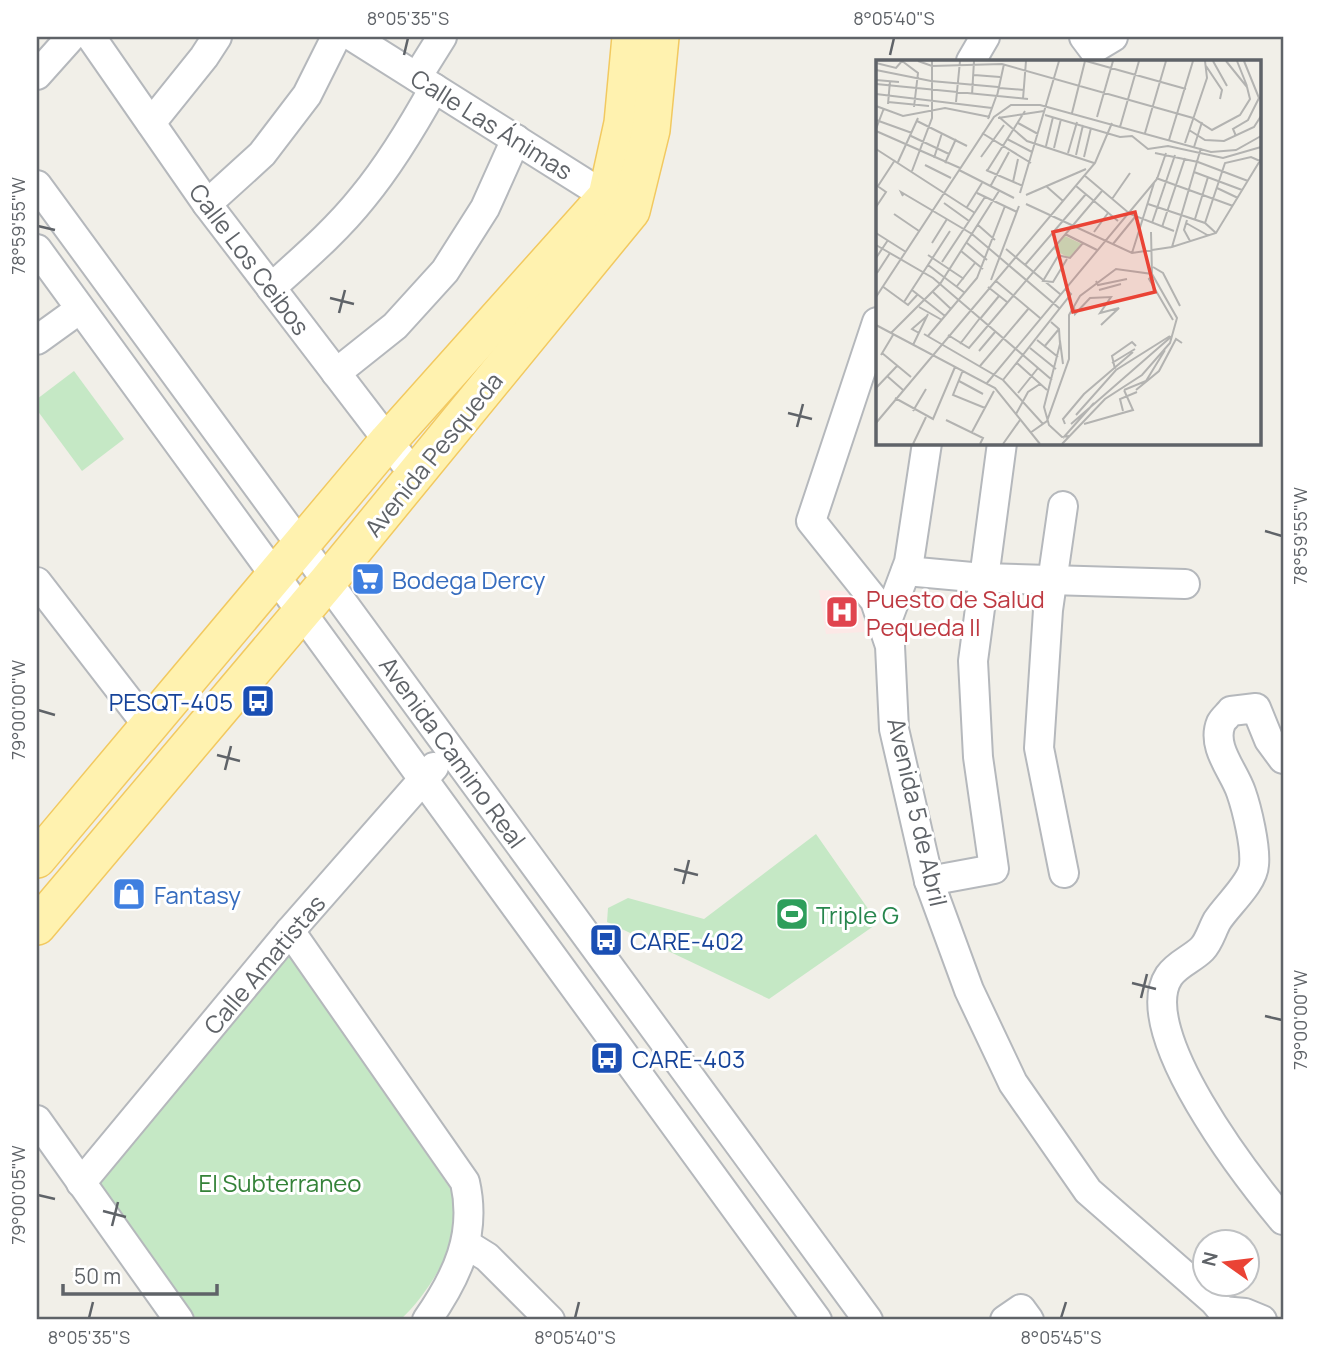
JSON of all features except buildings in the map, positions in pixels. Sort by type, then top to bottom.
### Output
[{"type":"main road","name":"Avenida Pesqueda","points":[[37,859],[388,441],[619,204],[622,123],[631,37]]},
{"type":"main road","name":"Avenida Pesqueda","points":[[37,926],[415,475],[619,204],[650,130],[660,37]]},
{"type":"main road","points":[[108,774],[141,803]]},
{"type":"street","points":[[37,75],[71,37]]},
{"type":"street","name":"Calle Los Ceibos","points":[[91,37],[207,204],[415,475]]},
{"type":"street","points":[[151,123],[217,37]]},
{"type":"street","points":[[207,204],[262,155],[307,95],[336,37]]},
{"type":"street","name":"Calle Las Ánimas","points":[[353,37],[619,204]]},
{"type":"street","points":[[271,288],[320,245],[363,197],[402,144],[442,37]]},
{"type":"street","points":[[972,60],[985,37]]},
{"type":"street","points":[[337,373],[395,326],[445,271],[485,208],[516,139]]},
{"type":"street","name":"Avenida Camino Real","points":[[37,185],[868,1320]]},
{"type":"street","name":"Avenida Camino Real","points":[[37,249],[817,1320]]},
{"type":"street","points":[[37,340],[80,309]]},
{"type":"street","name":"Avenida 5 de Abril","points":[[876,325],[811,521],[875,601],[890,646],[894,729],[929,881],[969,990],[1013,1083],[1088,1191],[1226,1315]]},
{"type":"street","points":[[884,629],[906,571],[927,444]]},
{"type":"street","points":[[929,881],[994,869],[978,757],[973,661],[1002,444]]},
{"type":"street","points":[[1063,506],[1048,610],[1039,748],[1064,873]]},
{"type":"street","points":[[906,571],[983,578],[1185,584]]},
{"type":"street","points":[[40,592],[148,726]]},
{"type":"street","points":[[1283,759],[1269,740],[1256,708],[1231,710],[1221,722],[1219,740],[1224,758],[1241,792],[1255,866],[1247,885],[1229,903],[1203,948],[1169,976],[1161,1002],[1167,1037],[1186,1081],[1258,1190],[1283,1220]]},
{"type":"street","name":"Calle Amatistas","points":[[81,1183],[290,931],[450,750]]},
{"type":"street","points":[[290,931],[465,1182],[470,1211],[466,1244],[452,1280],[427,1320]]},
{"type":"street","points":[[37,1120],[179,1320]]},
{"type":"street","points":[[466,1244],[486,1257],[550,1320]]},
{"type":"street","points":[[1226,1315],[1245,1313],[1262,1320]]},
{"type":"shaded area","name":"Puesto de Salud Pequeda II","points":[[819,590],[858,592],[865,632],[826,634]]},
{"type":"green space","points":[[74,371],[124,439],[82,471],[37,410],[37,399]]},
{"type":"green space","name":"Triple G","points":[[816,834],[878,923],[769,999],[607,922],[608,908],[628,898],[704,919]]},
{"type":"green space","name":"El Subterraneo","points":[[289,954],[458,1200],[456,1229],[446,1256],[425,1292],[400,1320],[194,1320],[97,1188]]},
{"type":"place","name":"Bodega Dercy","points":[[368,579]]},
{"type":"place","name":"Puesto de Salud Pequeda II","points":[[842,612]]},
{"type":"place","name":"PESQT-405","points":[[258,701]]},
{"type":"place","name":"Fantasy","points":[[129,894]]},
{"type":"place","name":"Triple G","points":[[792,914]]},
{"type":"place","name":"CARE-402","points":[[606,940]]},
{"type":"place","name":"CARE-403","points":[[607,1058]]}]
